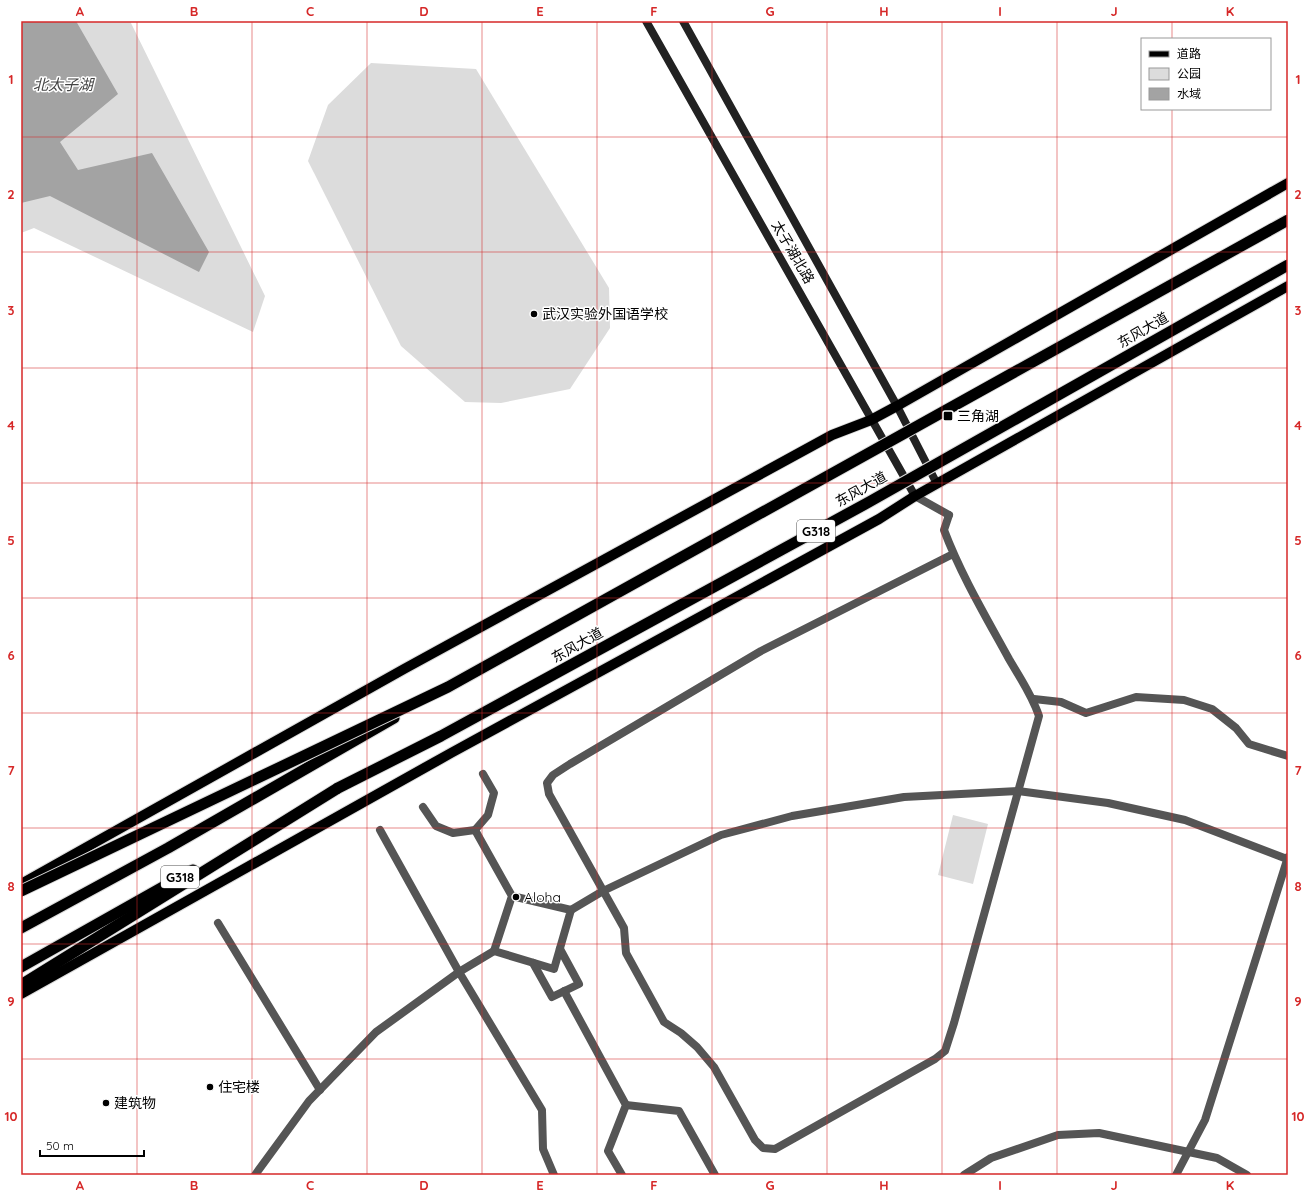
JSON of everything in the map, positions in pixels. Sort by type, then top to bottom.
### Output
[{"type":"highway","name":"东风大道","points":[[448,687],[1288,220]]},
{"type":"highway","name":"东风大道","points":[[338,788],[441,736],[862,506],[1288,265]]},
{"type":"highway","points":[[21,891],[448,687]]},
{"type":"highway","name":"G318","points":[[21,928],[168,848],[448,687]]},
{"type":"highway","points":[[21,985],[338,788]]},
{"type":"highway","name":"G318","points":[[21,967],[338,788]]},
{"type":"main road","name":"太子湖北路","points":[[646,21],[916,496]]},
{"type":"main road","name":"太子湖北路","points":[[683,21],[897,406],[937,484]]},
{"type":"main road","points":[[21,884],[411,666],[832,435],[872,420],[1288,183]]},
{"type":"main road","points":[[21,994],[451,753],[879,519],[937,484],[1288,286]]},
{"type":"street","points":[[916,496],[949,515],[944,530],[953,554],[1010,660],[1034,699],[1039,716],[946,1051],[872,1096],[775,1149],[763,1148],[755,1140],[714,1067],[697,1047],[681,1033],[664,1022],[626,953],[624,928],[549,794],[547,783],[553,775],[761,651],[953,554]]},
{"type":"street","points":[[1034,699],[1061,702],[1086,713],[1136,697],[1184,700],[1212,709],[1236,728],[1249,744],[1288,756]]},
{"type":"street","points":[[423,807],[436,826],[452,833],[475,830],[488,815],[494,793],[483,774]]},
{"type":"street","points":[[475,830],[512,896],[570,910],[603,891],[721,835],[792,816],[904,796],[1018,791],[1108,803],[1185,820],[1288,858],[1205,1120],[1176,1175]]},
{"type":"street","points":[[380,830],[459,972],[542,1110],[543,1148],[554,1175]]},
{"type":"street","points":[[255,1175],[309,1101],[376,1032],[459,972],[494,951],[512,896]]},
{"type":"street","points":[[494,951],[554,969],[570,910]]},
{"type":"street","points":[[218,923],[320,1090]]},
{"type":"street","points":[[533,963],[552,997],[579,984],[560,949]]},
{"type":"street","points":[[564,991],[626,1105],[608,1151],[622,1175]]},
{"type":"street","points":[[626,1105],[679,1111],[715,1175]]},
{"type":"street","points":[[964,1175],[991,1158],[1058,1135],[1099,1133],[1218,1158],[1246,1175]]},
{"type":"green space","points":[[21,21],[130,21],[265,296],[253,332],[34,228],[21,233]]},
{"type":"green space","points":[[371,63],[476,69],[609,288],[610,328],[570,389],[501,403],[465,402],[401,346],[308,161],[328,105]]},
{"type":"green space","points":[[953,815],[988,824],[973,884],[938,875]]},
{"type":"water","name":"北太子湖","points":[[21,21],[76,21],[118,94],[60,142],[78,170],[152,153],[209,252],[199,272],[50,196],[21,203]]},
{"type":"place","name":"武汉实验外国语学校","points":[[534,314]]},
{"type":"place","name":"三角湖","points":[[948,416]]},
{"type":"place","name":"Aloha","points":[[516,897]]},
{"type":"place","name":"住宅楼","points":[[210,1087]]},
{"type":"place","name":"建筑物","points":[[106,1103]]}]
